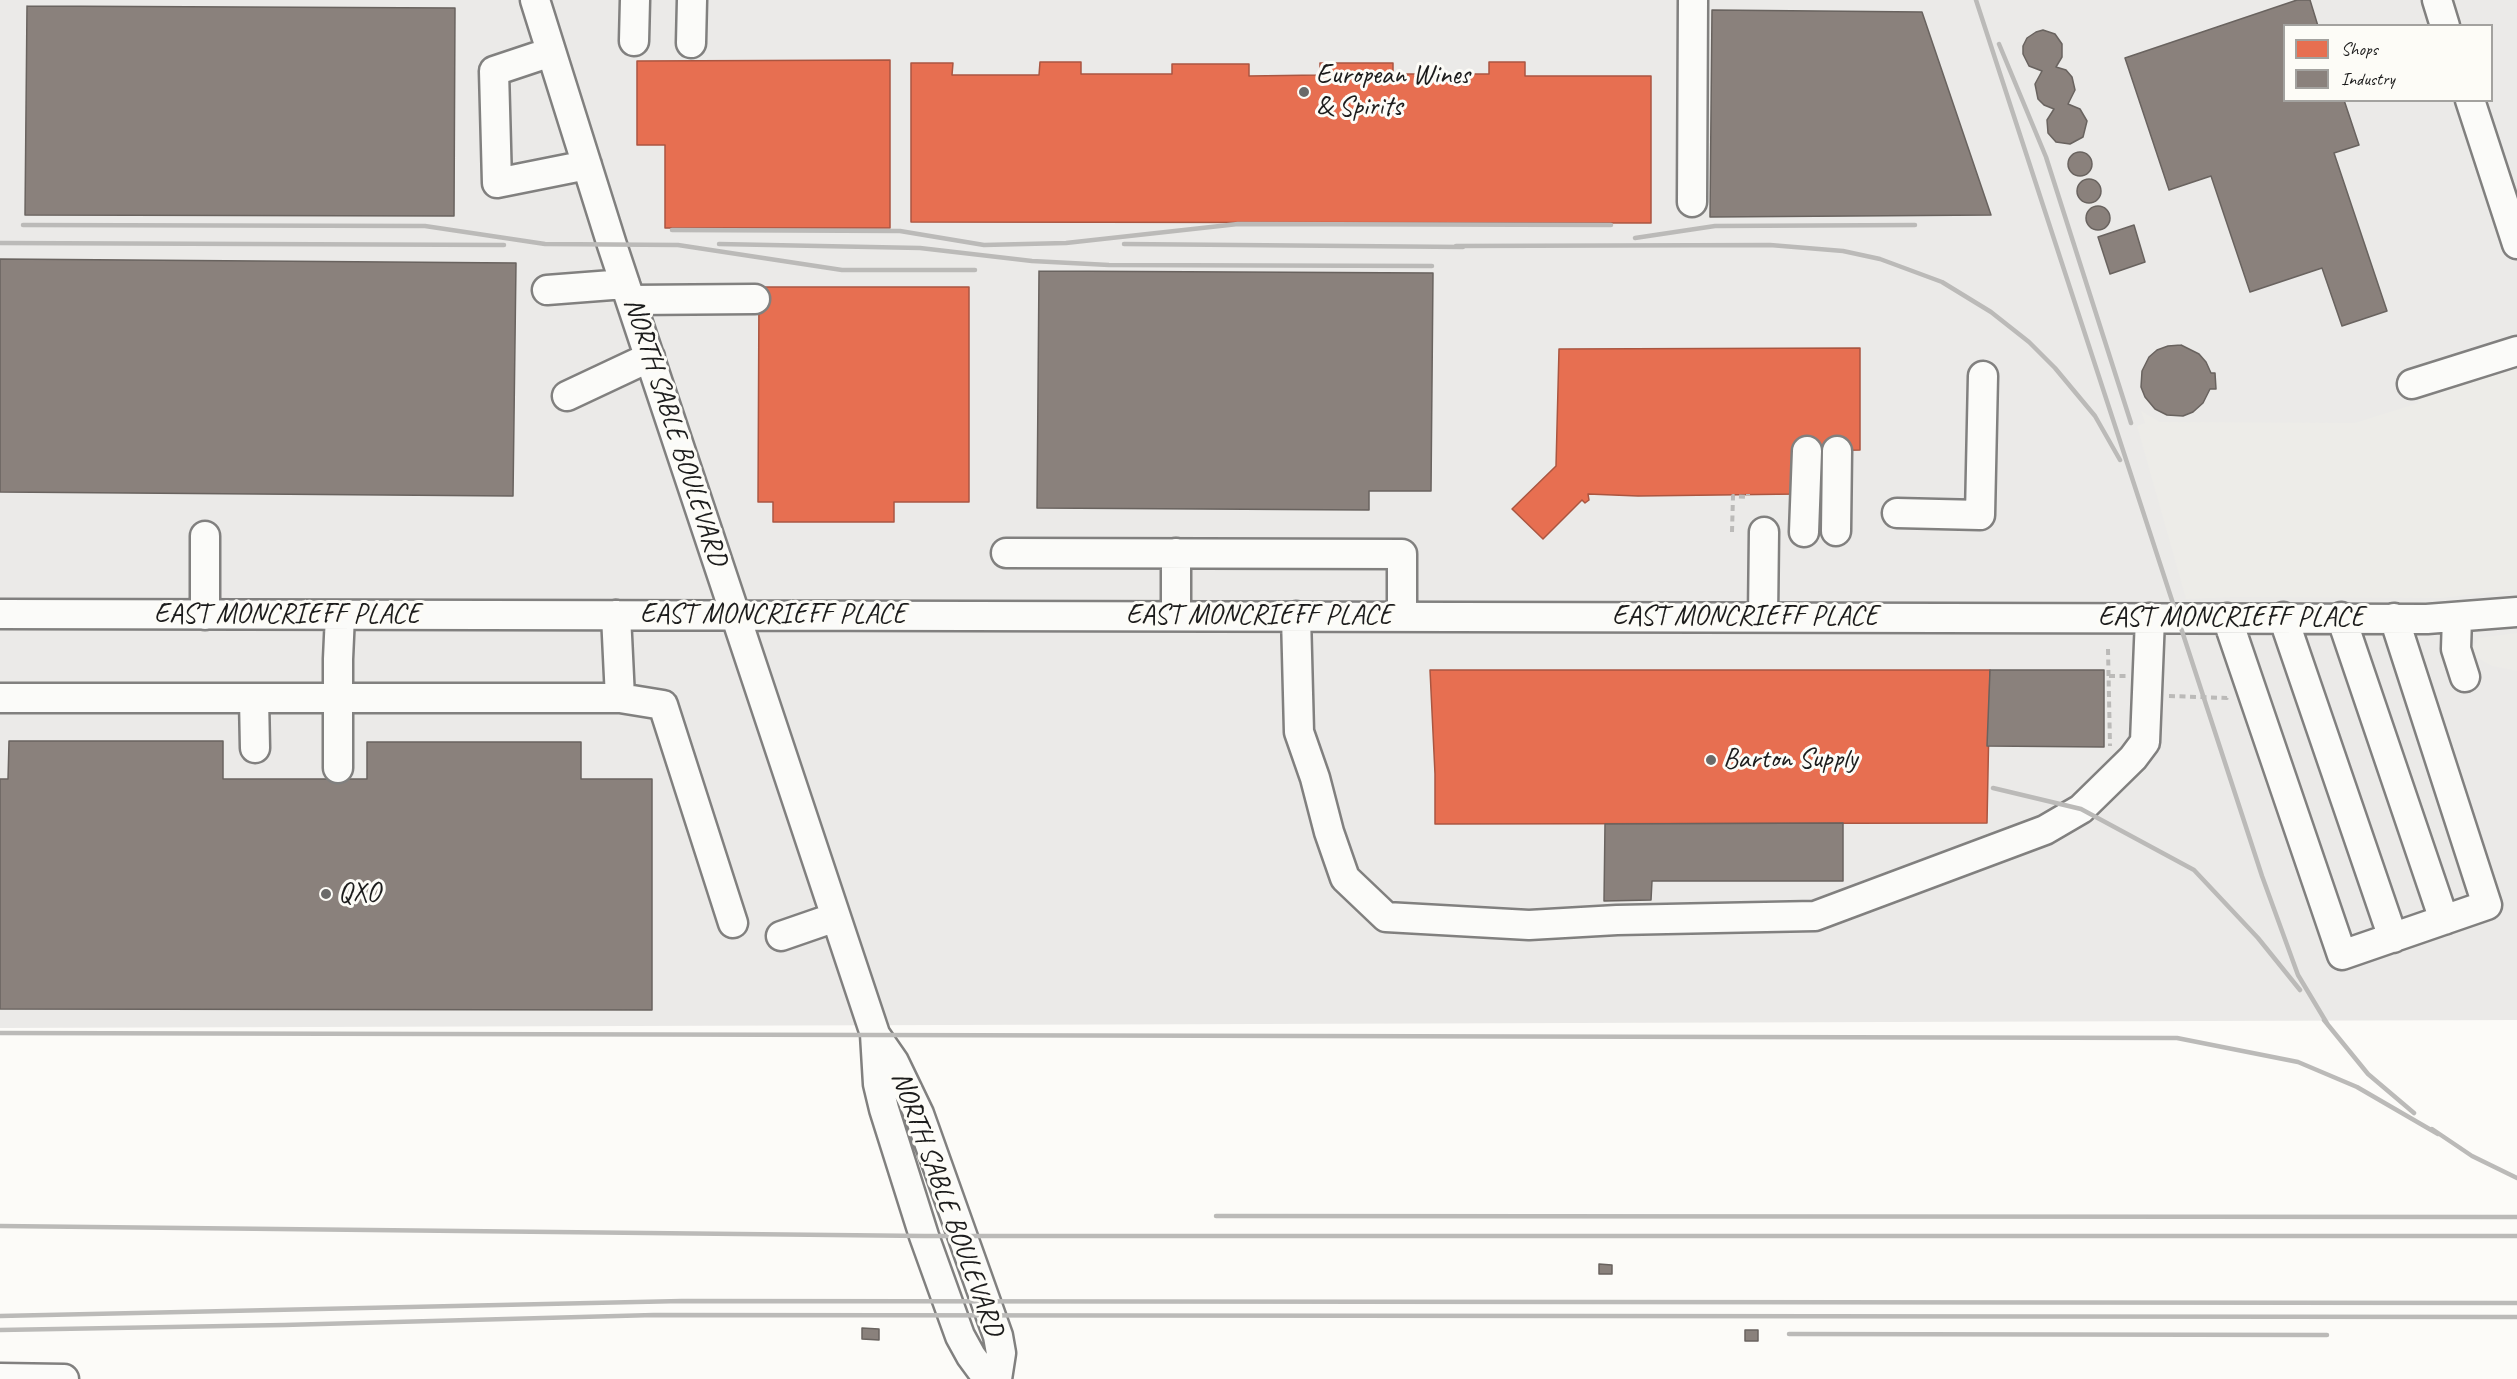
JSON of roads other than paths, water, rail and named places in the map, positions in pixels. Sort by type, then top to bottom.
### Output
[{"type":"street","name":"NORTH SABLE BOULEVARD","points":[[536,0],[628,292],[875,1034],[878,1084],[882,1101],[924,1236],[960,1336],[970,1356],[988,1379]]},
{"type":"street","points":[[634,41],[635,0]]},
{"type":"street","points":[[691,43],[692,0]]},
{"type":"street","points":[[1692,202],[1693,0]]},
{"type":"street","points":[[2437,0],[2444,24]]},
{"type":"street","points":[[551,51],[494,71],[497,183],[587,165]]},
{"type":"street","points":[[2471,102],[2517,244]]},
{"type":"street","points":[[547,290],[755,299]]},
{"type":"street","points":[[2412,384],[2517,351]]},
{"type":"street","points":[[567,396],[650,357]]},
{"type":"street","points":[[1897,513],[1980,515],[1983,376]]},
{"type":"street","points":[[1820,531],[1822,451]]},
{"type":"street","points":[[1763,617],[1764,532]]},
{"type":"street","points":[[205,536],[205,615]]},
{"type":"street","points":[[1006,553],[1402,554],[1402,616]]},
{"type":"street","points":[[1176,553],[1176,616]]},
{"type":"street","name":"EAST MONCRIEFF PLACE","points":[[0,614],[2394,618],[2457,617],[2517,612]]},
{"type":"street","points":[[338,768],[340,615]]},
{"type":"street","points":[[616,615],[620,698]]},
{"type":"street","points":[[1296,616],[1299,732],[1345,878],[1386,917],[1529,925],[1617,920],[1815,916],[2045,830],[2081,809],[2133,758],[2145,742],[2150,618]]},
{"type":"street","points":[[2283,617],[2393,938]]},
{"type":"street","points":[[2341,617],[2444,920]]},
{"type":"street","points":[[2457,617],[2456,649],[2466,677]]},
{"type":"street","points":[[2227,618],[2342,955],[2487,905],[2394,618]]},
{"type":"street","points":[[0,698],[620,698],[663,705],[733,923]]},
{"type":"street","points":[[254,698],[255,748]]},
{"type":"street","points":[[781,936],[836,917]]},
{"type":"street","name":"NORTH SABLE BOULEVARD","points":[[875,1034],[894,1062],[919,1114],[998,1336],[1001,1353],[997,1379]]},
{"type":"street","points":[[0,1378],[64,1379]]},
{"type":"railway","points":[[1976,0],[2262,876],[2298,975],[2328,1025]]},
{"type":"railway","points":[[1999,44],[2046,157],[2131,423]]},
{"type":"railway","points":[[672,230],[900,231],[984,245],[1066,243],[1238,224],[1611,225]]},
{"type":"railway","points":[[23,225],[425,226],[545,244],[678,245],[842,270],[975,270]]},
{"type":"railway","points":[[1635,238],[1715,226],[1915,225]]},
{"type":"railway","points":[[0,243],[504,245]]},
{"type":"railway","points":[[719,244],[920,248],[1032,261],[1109,265],[1432,266]]},
{"type":"railway","points":[[1124,244],[1463,247]]},
{"type":"railway","points":[[1456,246],[1770,245],[1843,251],[1880,259],[1942,282],[1991,312],[2029,342],[2055,368],[2095,416],[2120,460]]},
{"type":"railway","points":[[1993,788],[2081,809],[2194,870],[2258,938],[2300,990]]},
{"type":"railway","points":[[2324,1020],[2368,1074],[2414,1113]]},
{"type":"railway","points":[[0,1033],[2177,1038],[2298,1062],[2357,1087],[2438,1134]]},
{"type":"railway","points":[[2432,1129],[2472,1156],[2517,1178]]},
{"type":"railway","points":[[1216,1216],[2517,1217]]},
{"type":"railway","points":[[0,1226],[924,1236],[2517,1236]]},
{"type":"railway","points":[[0,1316],[682,1301],[2517,1303]]},
{"type":"railway","points":[[0,1330],[654,1315],[2517,1317]]},
{"type":"railway","points":[[1789,1334],[2327,1335]]},
{"type":"place","name":"European Wines & Spirits","points":[[1304,92]]},
{"type":"place","name":"Barton Supply","points":[[1711,760]]},
{"type":"place","name":"QXO","points":[[326,894]]}]
